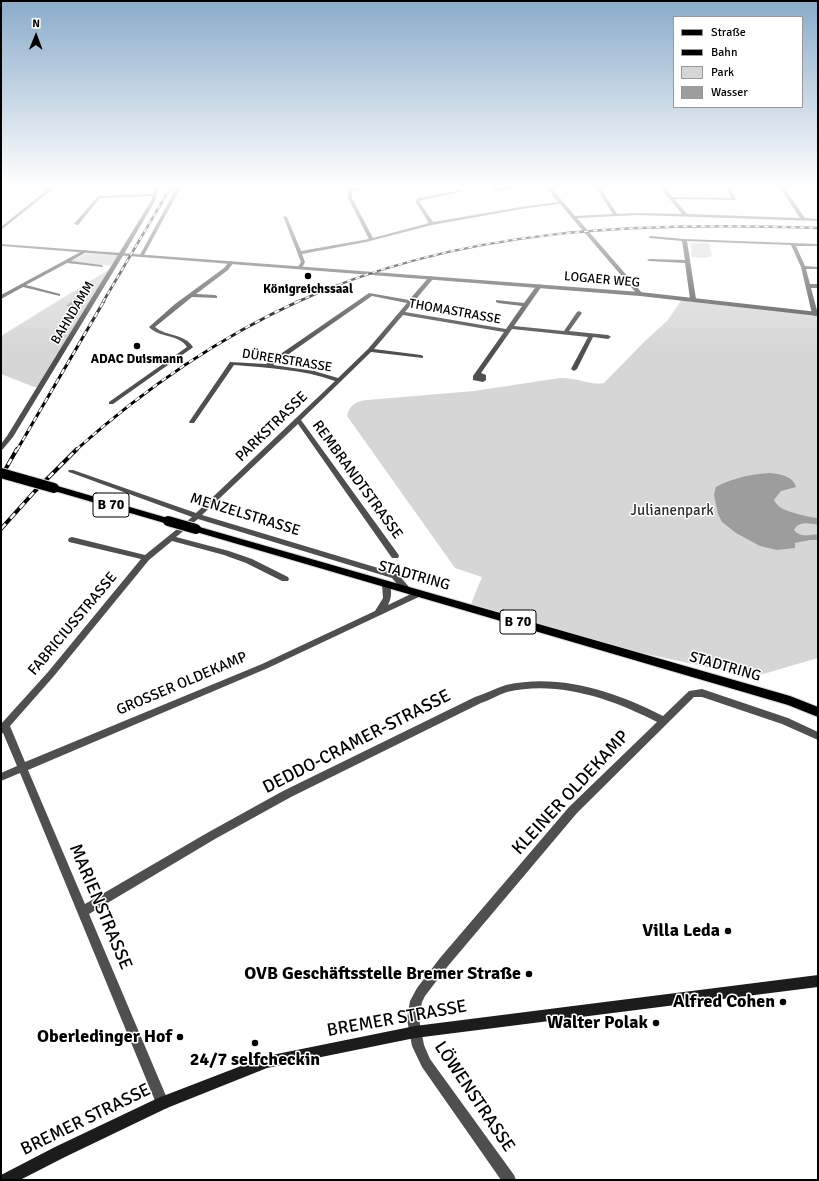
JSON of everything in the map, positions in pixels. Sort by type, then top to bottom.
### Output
[{"type":"main road","name":"STADTRING","points":[[1,474],[168,521],[195,522],[386,584],[790,701],[818,712]]},
{"type":"main road","name":"BREMER STRASSE","points":[[6,1180],[60,1152],[163,1103],[267,1062],[415,1032],[818,981]]},
{"type":"street","name":"BAHNDAMM","points":[[1,448],[10,437],[130,240]]},
{"type":"street","points":[[142,256],[151,240]]},
{"type":"street","points":[[294,240],[303,262],[300,267]]},
{"type":"street","points":[[299,253],[365,240]]},
{"type":"street","points":[[594,240],[640,294]]},
{"type":"street","points":[[684,240],[693,299]]},
{"type":"street","points":[[687,240],[818,245]]},
{"type":"street","points":[[793,244],[803,267],[816,314]]},
{"type":"street","name":"LOGAER WEG","points":[[1,245],[640,294],[816,314]]},
{"type":"street","points":[[1,297],[86,251]]},
{"type":"street","points":[[649,260],[687,262]]},
{"type":"street","points":[[67,262],[101,266]]},
{"type":"street","points":[[111,403],[190,347],[185,340],[157,333],[152,327],[177,305],[226,269],[232,262]]},
{"type":"street","points":[[803,267],[818,268]]},
{"type":"street","name":"PARKSTRASSE","points":[[195,522],[337,380],[370,350],[431,278]]},
{"type":"street","points":[[23,286],[58,296]]},
{"type":"street","points":[[477,374],[539,286]]},
{"type":"street","points":[[808,286],[818,286]]},
{"type":"street","points":[[266,367],[371,294],[411,302]]},
{"type":"street","points":[[192,295],[214,297]]},
{"type":"street","points":[[498,301],[526,305]]},
{"type":"street","points":[[565,333],[579,313]]},
{"type":"street","name":"THOMASTRASSE","points":[[401,314],[508,329],[608,337]]},
{"type":"street","points":[[574,369],[591,336]]},
{"type":"street","points":[[370,350],[421,357]]},
{"type":"street","name":"DÜRERSTRASSE","points":[[192,422],[232,363],[327,376],[337,380]]},
{"type":"street","name":"REMBRANDTSTRASSE","points":[[298,420],[395,556]]},
{"type":"street","name":"MENZELSTRASSE","points":[[71,471],[195,522],[270,538],[395,576],[406,589]]},
{"type":"street","name":"FABRICIUSSTRASSE","points":[[3,728],[51,674],[146,558],[170,538],[195,522]]},
{"type":"street","points":[[170,538],[249,562],[285,579]]},
{"type":"street","points":[[72,540],[146,558]]},
{"type":"street","name":"GROSSER OLDEKAMP","points":[[374,615],[386,602],[388,597],[386,584]]},
{"type":"street","name":"GROSSER OLDEKAMP","points":[[1,777],[264,666],[420,594]]},
{"type":"street","name":"DEDDO-CRAMER-STRASSE","points":[[84,911],[211,836],[287,794],[478,700],[504,690],[526,686],[537,686],[594,691],[623,701],[664,721]]},
{"type":"street","name":"KLEINER OLDEKAMP","points":[[415,1032],[413,1019],[416,1001],[444,962],[573,810],[692,694],[702,693],[785,721],[818,736]]},
{"type":"street","name":"MARIENSTRASSE","points":[[3,728],[84,911],[163,1103]]},
{"type":"street","name":"LÖWENSTRASSE","points":[[415,1032],[418,1046],[426,1063],[508,1180]]},
{"type":"green space","points":[[691,243],[709,243],[712,256],[705,258],[692,257]]},
{"type":"green space","points":[[90,251],[120,255],[111,266],[70,262]]},
{"type":"green space","points":[[113,267],[40,387],[34,387],[1,374],[1,336]]},
{"type":"green space","name":"Julianenpark","points":[[682,299],[818,315],[818,658],[753,677],[614,647],[471,604],[482,577],[455,568],[347,416],[354,404],[367,400],[474,391],[560,378],[600,384],[604,383],[668,320]]},
{"type":"water","points":[[90,284],[94,284],[79,307],[75,308],[66,306],[77,297],[76,293]]},
{"type":"water","points":[[770,473],[786,476],[792,480],[796,487],[781,491],[774,500],[779,506],[786,510],[818,518],[818,525],[808,523],[798,525],[794,530],[796,533],[802,535],[818,534],[818,540],[795,543],[795,548],[777,550],[760,546],[736,533],[722,522],[718,514],[714,495],[716,487],[742,477]]},
{"type":"railway","points":[[103,302],[139,240]]},
{"type":"railway","points":[[297,302],[359,277],[423,258],[487,244],[516,240]]},
{"type":"railway","points":[[17,450],[104,301]]},
{"type":"railway","points":[[76,450],[127,407],[182,367],[239,332],[299,301]]},
{"type":"railway","points":[[1,477],[17,449]]},
{"type":"railway","points":[[1,529],[35,491],[76,450]]},
{"type":"place","name":"Königreichssaal","points":[[308,276]]},
{"type":"place","name":"ADAC Duismann","points":[[137,346]]},
{"type":"place","name":"Villa Leda","points":[[728,931]]},
{"type":"place","name":"OVB Geschäftsstelle Bremer Straße","points":[[529,974]]},
{"type":"place","name":"Alfred Cohen","points":[[783,1002]]},
{"type":"place","name":"Walter Polak","points":[[656,1023]]},
{"type":"place","name":"Oberledinger Hof","points":[[180,1037]]},
{"type":"place","name":"24/7 selfcheckin","points":[[255,1043]]}]
